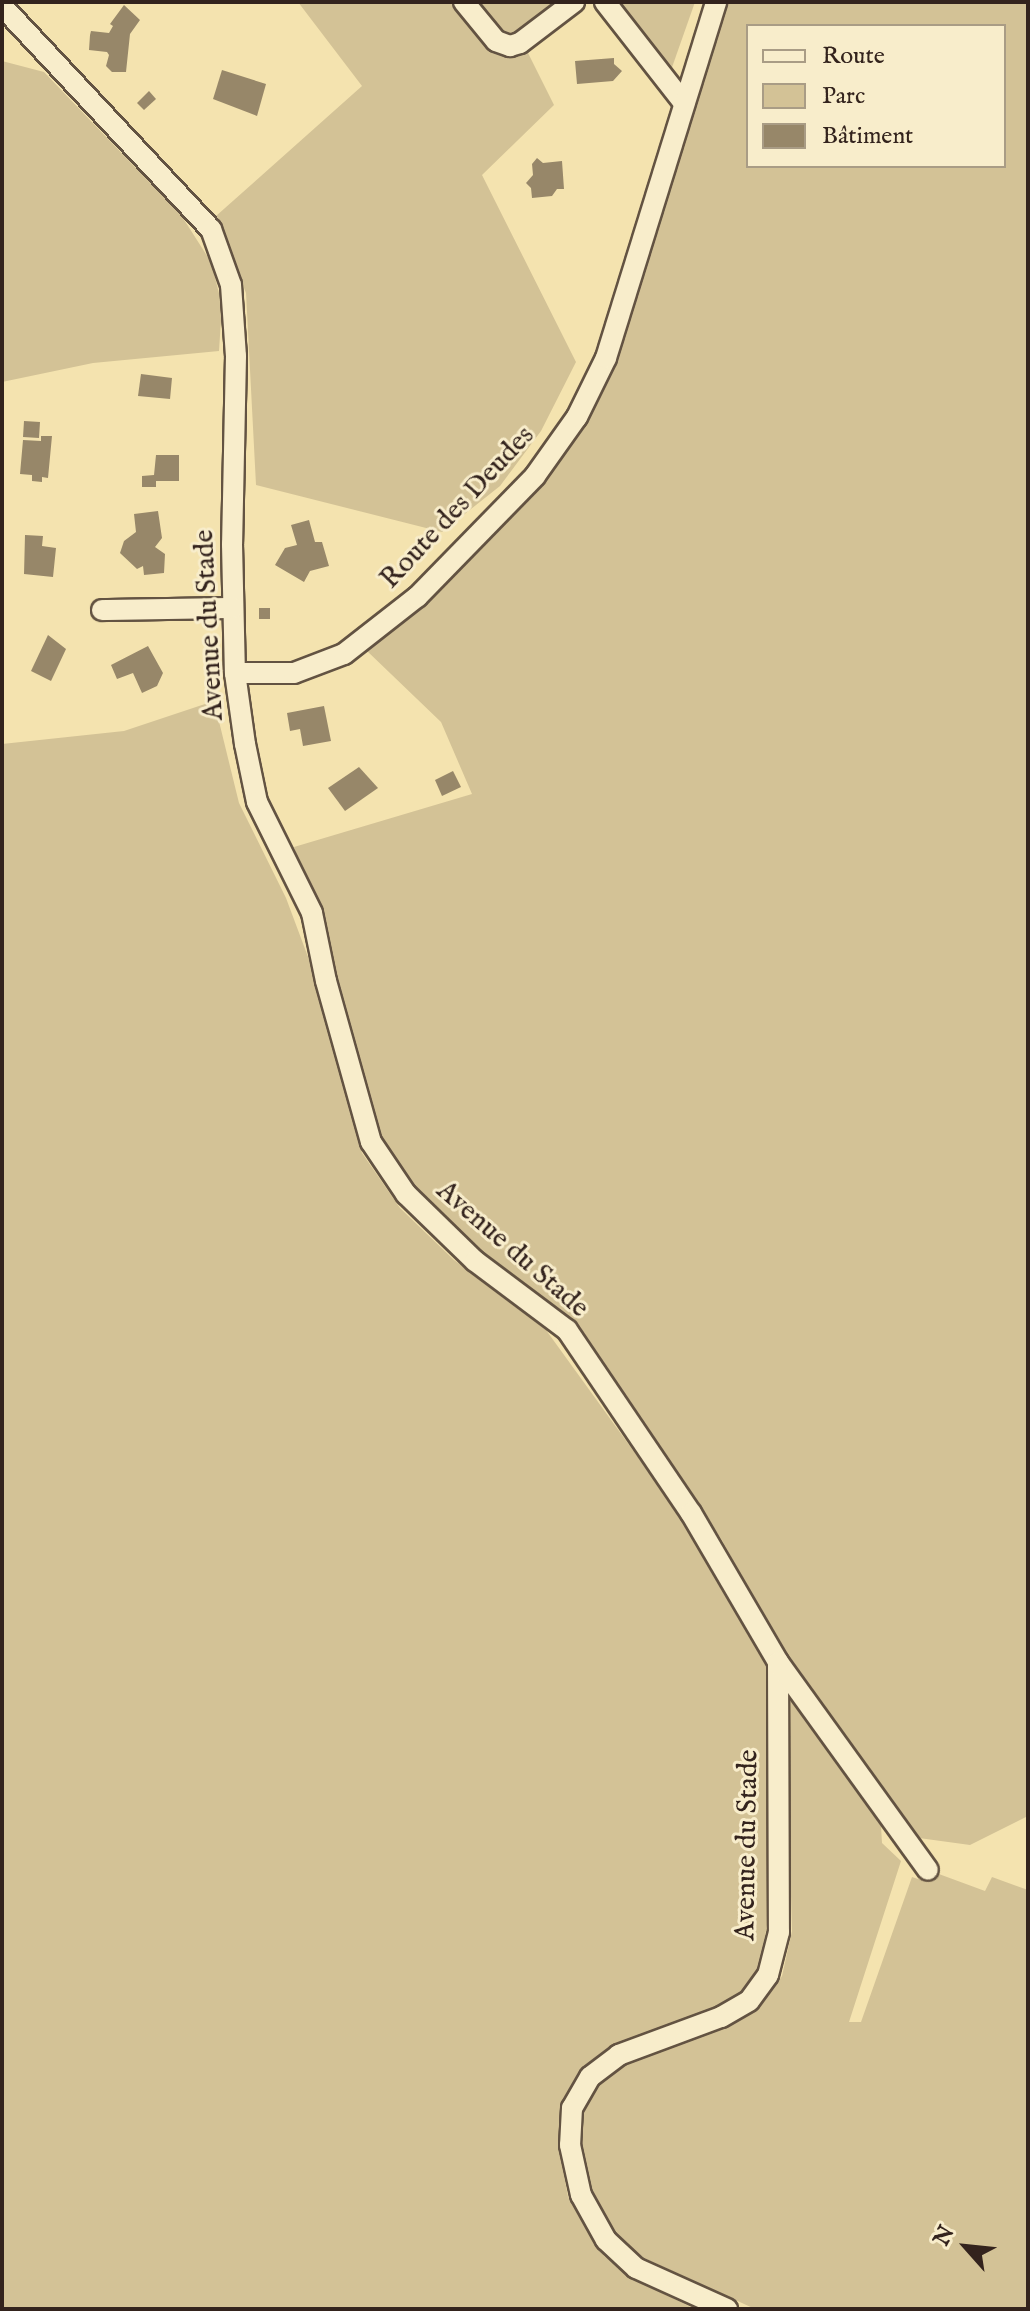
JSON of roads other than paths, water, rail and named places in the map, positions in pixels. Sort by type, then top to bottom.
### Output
[{"type":"street","points":[[464,2],[496,41],[510,46],[520,43],[574,2]]},
{"type":"street","points":[[605,2],[684,103]]},
{"type":"street","name":"Route des Deudes","points":[[235,673],[294,673],[344,654],[417,597],[535,476],[577,417],[606,358],[716,2]]},
{"type":"street","name":"Avenue du Stade","points":[[2,6],[211,229],[231,285],[236,356],[235,673],[257,802],[312,913],[326,981],[371,1142],[406,1194],[475,1261],[567,1330],[691,1513],[778,1662],[779,1932],[768,1975],[749,2001],[721,2017],[619,2055],[590,2077],[572,2108],[570,2132],[581,2195],[606,2240],[636,2268],[727,2309]]},
{"type":"street","points":[[102,610],[233,608]]},
{"type":"street","points":[[778,1662],[928,1870]]}]
